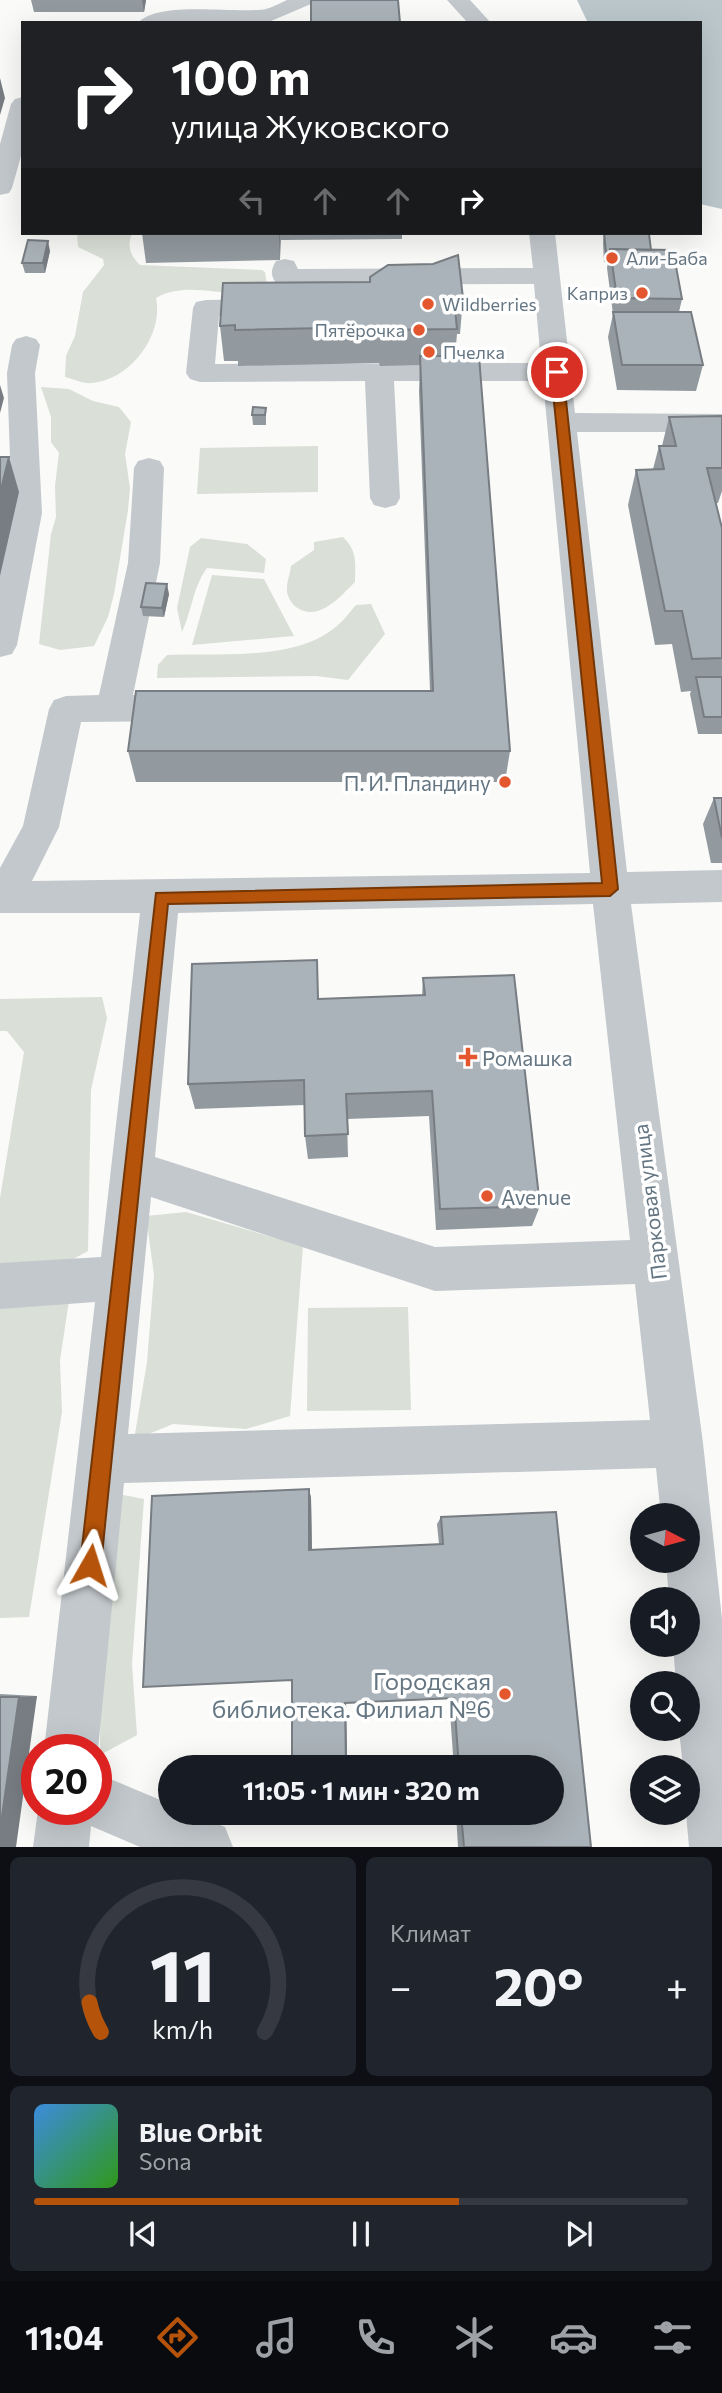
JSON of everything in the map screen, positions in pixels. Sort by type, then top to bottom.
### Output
[{"type":"street","points":[[271,15],[304,0]]},
{"type":"street","points":[[458,0],[478,21]]},
{"type":"street","points":[[154,21],[168,15],[271,15],[288,21]]},
{"type":"street","points":[[0,188],[4,156],[21,109]]},
{"type":"street","name":"Парковая улица","points":[[542,235],[610,889],[686,1503]]},
{"type":"street","points":[[285,267],[285,277],[546,276]]},
{"type":"street","points":[[358,306],[386,278]]},
{"type":"street","points":[[303,306],[206,308],[200,373],[557,372]]},
{"type":"street","points":[[0,645],[27,513],[21,373],[26,345]]},
{"type":"street","points":[[379,372],[385,498]]},
{"type":"street","points":[[563,422],[722,423]]},
{"type":"street","points":[[113,709],[144,563],[149,468]]},
{"type":"street","points":[[216,708],[66,709],[41,827],[6,883],[161,897],[722,886]]},
{"type":"street","points":[[73,1734],[161,897]]},
{"type":"street","points":[[132,1170],[435,1269],[656,1261]]},
{"type":"street","points":[[0,1286],[121,1278]]},
{"type":"street","points":[[101,1459],[679,1444]]},
{"type":"street","points":[[701,1555],[718,1847]]},
{"type":"street","points":[[112,1807],[205,1847]]},
{"type":"street","points":[[61,1847],[63,1825]]},
{"type":"shaded area","points":[[577,0],[722,0],[722,209],[702,204],[702,21],[587,21]]},
{"type":"shaded area","points":[[77,235],[132,235],[130,250],[140,265],[262,270],[265,272],[268,290],[240,293],[186,290],[166,293],[156,298],[155,326],[141,353],[119,374],[106,380],[86,383],[65,377],[66,356],[75,336],[83,292],[104,265],[103,259],[78,247]]},
{"type":"shaded area","points":[[41,387],[69,389],[93,401],[119,407],[131,422],[125,454],[130,488],[128,510],[114,594],[108,617],[94,646],[60,650],[39,644],[51,534],[56,517],[55,486],[59,453],[51,442],[51,417]]},
{"type":"shaded area","points":[[318,446],[318,492],[197,494],[200,448]]},
{"type":"shaded area","points":[[343,537],[353,553],[355,582],[336,601],[320,610],[304,611],[296,607],[287,590],[291,566],[314,550],[314,542]]},
{"type":"shaded area","points":[[201,538],[247,544],[266,559],[264,573],[207,568],[182,632],[177,608],[190,547]]},
{"type":"shaded area","points":[[212,575],[264,579],[294,636],[192,645]]},
{"type":"shaded area","points":[[371,604],[385,634],[348,680],[316,676],[157,678],[158,665],[167,655],[253,653],[297,646],[333,629],[356,605]]},
{"type":"shaded area","points":[[102,997],[107,1018],[91,1090],[88,1251],[66,1263],[0,1265],[0,1198],[24,1052],[7,1031],[0,1031],[0,999]]},
{"type":"shaded area","points":[[186,1212],[303,1246],[290,1416],[246,1429],[173,1424],[134,1440],[147,1362],[154,1275],[146,1216]]},
{"type":"shaded area","points":[[70,1294],[60,1360],[62,1412],[29,1617],[0,1618],[0,1302]]},
{"type":"shaded area","points":[[408,1307],[411,1410],[307,1411],[308,1308]]},
{"type":"shaded area","points":[[118,1494],[144,1499],[132,1664],[137,1735],[112,1749],[112,1734],[100,1734],[101,1599]]},
{"type":"building","points":[[311,0],[398,0],[400,21],[311,21]]},
{"type":"building","points":[[604,235],[649,235],[651,250],[610,249],[610,252],[606,252]]},
{"type":"building","points":[[28,240],[48,241],[43,263],[22,263]]},
{"type":"building","points":[[610,249],[673,250],[682,299],[617,298]]},
{"type":"building","points":[[458,255],[463,298],[454,299],[457,329],[380,330],[380,327],[373,327],[235,330],[235,325],[220,326],[223,283],[370,282],[370,277],[388,265],[433,264]]},
{"type":"building","points":[[613,312],[691,312],[703,365],[622,365]]},
{"type":"building","points":[[420,356],[479,356],[510,751],[128,751],[136,691],[433,691]]},
{"type":"building","points":[[253,407],[266,408],[265,415],[252,415]]},
{"type":"building","points":[[722,416],[722,468],[707,468],[722,528],[722,658],[692,659],[682,611],[665,611],[636,470],[664,469],[659,446],[676,446],[669,417]]},
{"type":"building","points":[[0,457],[9,457],[0,493]]},
{"type":"building","points":[[146,583],[167,584],[162,608],[141,607]]},
{"type":"building","points":[[696,677],[722,677],[722,717],[704,717]]},
{"type":"building","points":[[714,798],[722,798],[722,838]]},
{"type":"building","points":[[317,960],[318,999],[425,995],[423,978],[514,975],[540,1206],[440,1209],[432,1091],[346,1094],[348,1134],[305,1136],[304,1080],[188,1084],[192,964]]},
{"type":"building","points":[[309,1489],[309,1550],[443,1544],[441,1517],[556,1512],[591,1847],[464,1847],[462,1825],[564,1825],[564,1755],[458,1755],[454,1698],[345,1703],[346,1755],[292,1755],[292,1680],[143,1687],[152,1496]]},
{"type":"building","points":[[0,1697],[19,1697],[0,1830]]},
{"type":"place","name":"Али-Баба","points":[[612,258]]},
{"type":"place","name":"Каприз","points":[[642,293]]},
{"type":"place","name":"Wildberries","points":[[428,304]]},
{"type":"place","name":"Пятёрочка","points":[[419,330]]},
{"type":"place","name":"Пчелка","points":[[429,352]]},
{"type":"place","name":"П. И. Пландину","points":[[505,782]]},
{"type":"place","name":"Ромашка","points":[[468,1057]]},
{"type":"place","name":"Avenue","points":[[487,1196]]},
{"type":"place","name":"Городская библиотека. Филиал №6","points":[[505,1694]]},
{"type":"route","points":[[90,1565],[161,897],[610,889],[557,372]]}]
